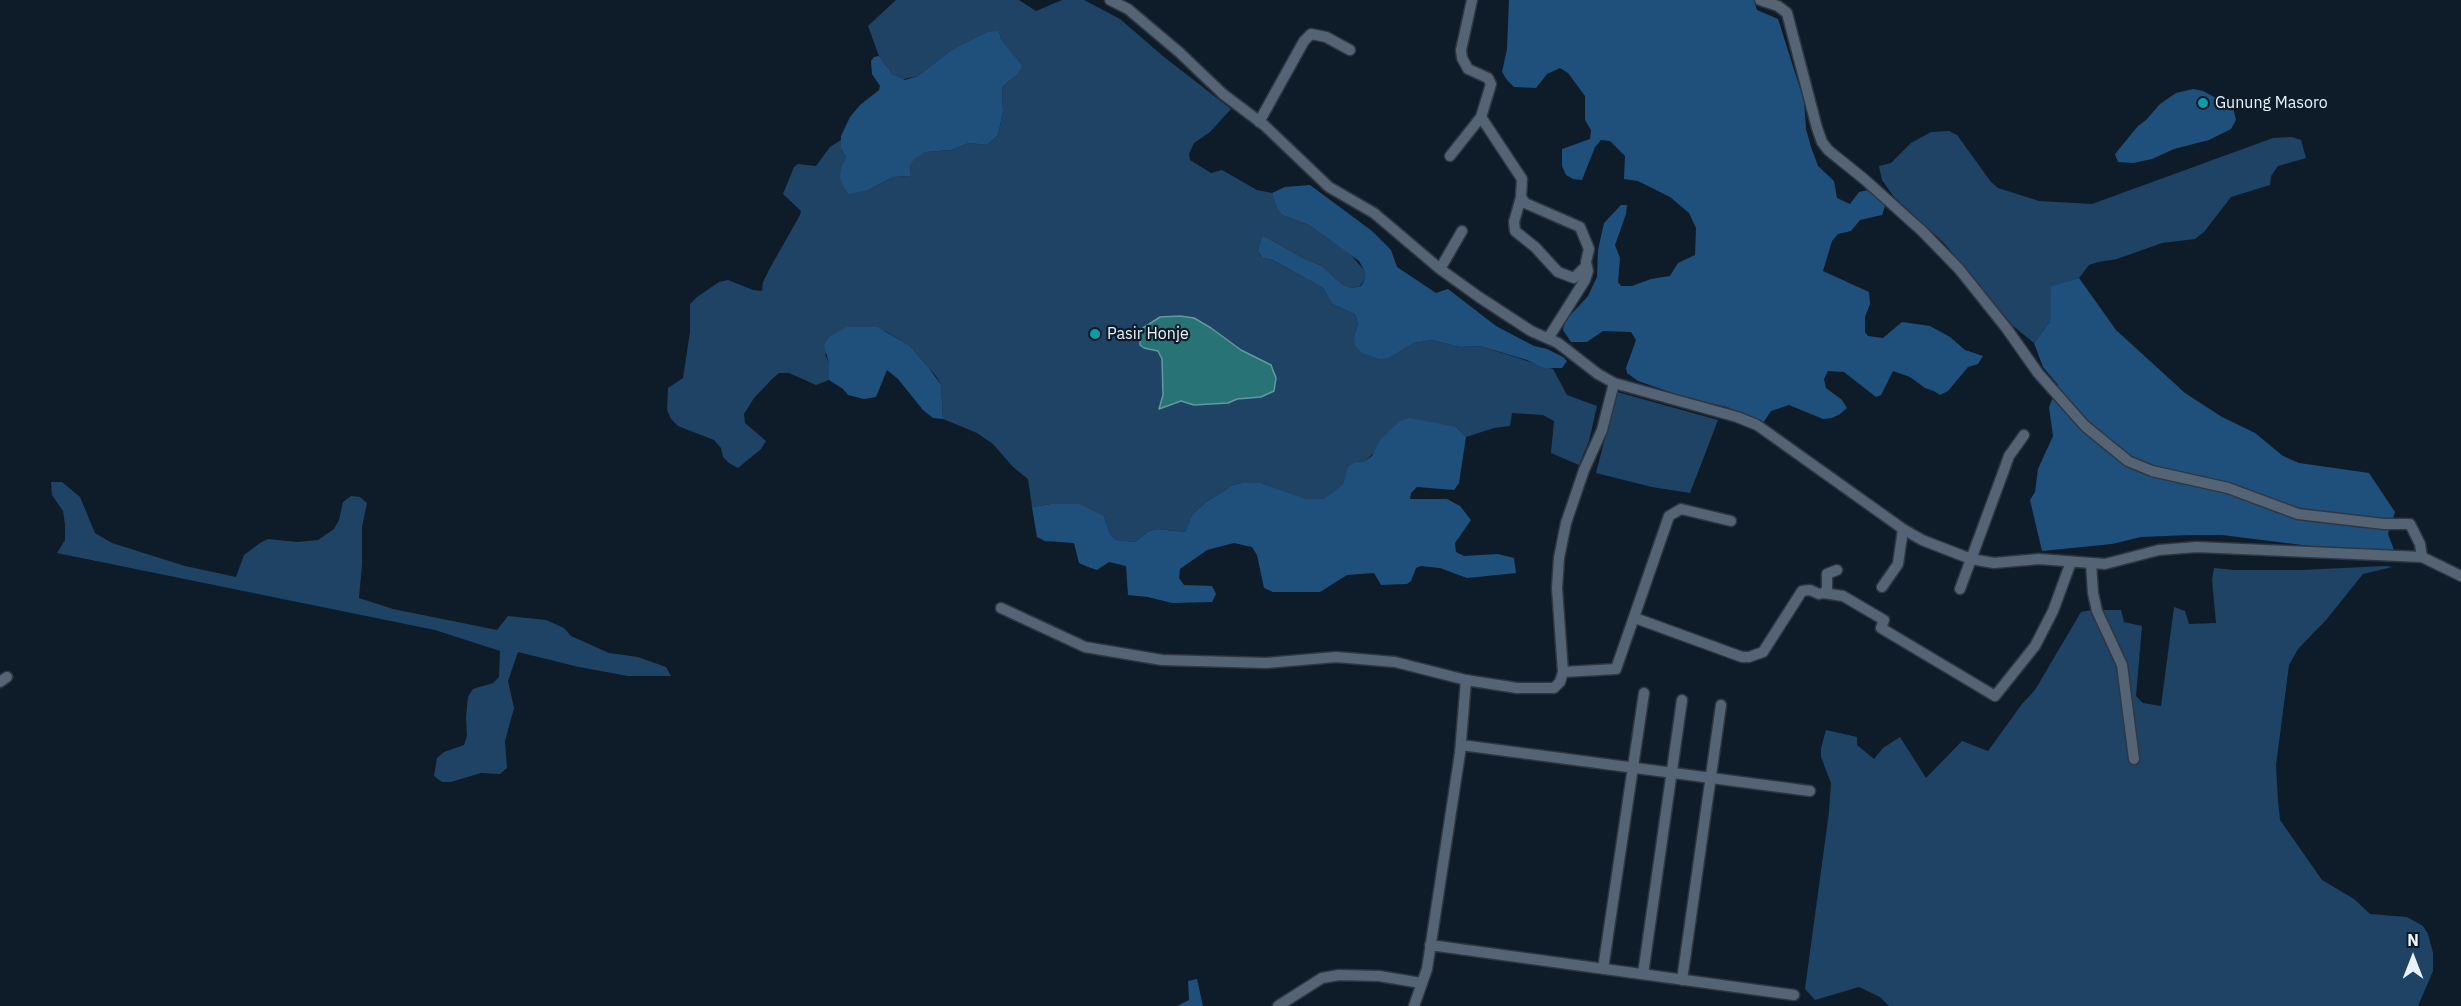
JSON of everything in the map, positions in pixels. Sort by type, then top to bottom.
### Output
[{"type":"street","points":[[1110,0],[1128,9],[1193,64],[1329,187],[1374,213],[1440,269],[1514,320],[1531,331],[1549,338],[1598,374],[1614,382],[1737,417],[1757,425],[1903,529],[1922,540],[1971,559],[1994,563],[2039,559],[2104,564],[2159,550],[2197,547],[2422,557],[2461,576]]},
{"type":"street","points":[[1450,156],[1482,117],[1490,88],[1490,80],[1468,69],[1462,57],[1461,50],[1472,0]]},
{"type":"street","points":[[1760,0],[1778,6],[1786,13],[1817,128],[1828,150],[1914,223],[1959,269],[2007,329],[2038,373],[2085,426],[2128,461],[2152,471],[2228,488],[2298,514],[2384,524],[2410,524],[2420,544],[2422,557]]},
{"type":"street","points":[[1259,122],[1308,36],[1320,34],[1350,50]]},
{"type":"street","points":[[1482,117],[1520,176],[1521,197],[1514,216],[1515,231],[1535,247],[1558,272],[1574,278],[1586,266]]},
{"type":"street","points":[[1521,197],[1525,203],[1580,227],[1589,249],[1586,266],[1588,271],[1581,289],[1549,338]]},
{"type":"street","points":[[1440,269],[1462,231]]},
{"type":"street","points":[[1001,608],[1085,647],[1162,660],[1266,663],[1336,657],[1395,662],[1466,680],[1517,688],[1547,690],[1554,688],[1560,682],[1563,672],[1557,588],[1559,558],[1566,523],[1584,470],[1602,430],[1614,382]]},
{"type":"street","points":[[1960,589],[2009,456],[2024,435]]},
{"type":"street","points":[[1563,672],[1616,669],[1669,516],[1681,509],[1731,521]]},
{"type":"street","points":[[1882,587],[1898,564],[1903,529]]},
{"type":"street","points":[[1635,618],[1742,657],[1749,657],[1763,652],[1803,591],[1810,590],[1819,594],[1843,597],[1884,620],[1881,628],[1995,696],[2035,646],[2053,611],[2071,562]]},
{"type":"street","points":[[2091,563],[2097,611],[2122,665],[2134,759]]},
{"type":"street","points":[[1823,593],[1827,590],[1827,574],[1837,570]]},
{"type":"street","points":[[1414,1006],[1427,969],[1461,745],[1466,680]]},
{"type":"street","points":[[1602,969],[1644,693]]},
{"type":"street","points":[[1643,974],[1682,700]]},
{"type":"street","points":[[1682,980],[1721,705]]},
{"type":"street","points":[[1461,745],[1810,791]]},
{"type":"street","points":[[1430,945],[1794,995]]},
{"type":"street","points":[[1278,1006],[1322,978],[1339,975],[1379,976],[1421,983]]},
{"type":"shaded area","points":[[896,0],[1019,0],[1036,11],[1062,0],[1084,0],[1120,19],[1164,57],[1231,109],[1210,132],[1194,143],[1189,154],[1190,160],[1211,173],[1222,170],[1257,190],[1272,193],[1282,215],[1309,225],[1351,255],[1364,270],[1365,279],[1360,286],[1352,288],[1343,285],[1322,266],[1262,235],[1258,251],[1263,258],[1273,260],[1323,288],[1332,304],[1355,314],[1358,323],[1354,337],[1389,358],[1414,343],[1432,340],[1460,347],[1480,346],[1553,369],[1567,395],[1597,406],[1589,441],[1579,465],[1551,453],[1554,421],[1543,415],[1512,413],[1510,426],[1494,428],[1466,437],[1456,427],[1378,449],[1365,461],[1356,462],[1344,485],[1323,499],[1305,500],[1261,483],[1242,483],[1233,485],[1206,502],[1192,515],[1185,532],[1158,529],[1149,531],[1135,542],[1116,540],[1110,534],[1104,516],[1051,504],[1032,507],[1028,479],[1013,467],[993,444],[977,433],[943,419],[941,385],[936,376],[909,345],[885,331],[825,354],[829,363],[829,380],[816,385],[789,373],[779,373],[754,398],[744,414],[745,423],[766,441],[761,449],[738,468],[729,463],[714,440],[678,426],[671,419],[667,410],[668,388],[683,378],[690,332],[690,304],[719,282],[728,280],[753,290],[762,291],[763,282],[770,268],[800,215],[801,211],[783,194],[794,167],[798,164],[816,166],[830,147],[841,140],[841,149],[846,157],[842,165],[868,190],[893,177],[911,176],[910,167],[914,158],[926,152],[951,150],[969,143],[987,145],[998,135],[1003,112],[1002,87],[1018,74],[1021,66],[1001,39],[999,31],[950,51],[918,76],[900,80],[893,75],[879,56],[868,26]],"holes":[[[1211,328],[1241,350],[1271,365],[1261,397],[1237,399],[1228,403],[1194,405],[1181,401],[1159,409],[1163,395],[1162,359],[1158,351]]]},
{"type":"shaded area","points":[[1509,0],[1754,0],[1757,10],[1778,19],[1804,101],[1806,129],[1811,147],[1818,166],[1834,181],[1837,198],[1850,204],[1859,192],[1868,190],[1885,206],[1882,215],[1860,220],[1851,231],[1838,234],[1832,241],[1823,271],[1869,292],[1870,304],[1865,317],[1865,332],[1868,336],[1883,338],[1902,322],[1930,326],[1950,337],[1965,350],[1983,356],[1978,364],[1968,367],[1948,391],[1940,395],[1910,377],[1893,371],[1881,395],[1876,397],[1844,372],[1828,371],[1824,379],[1826,388],[1842,400],[1847,408],[1840,414],[1823,419],[1789,405],[1771,411],[1763,423],[1727,407],[1690,399],[1638,381],[1627,373],[1626,368],[1636,340],[1631,332],[1603,331],[1587,342],[1571,342],[1563,330],[1565,321],[1588,296],[1597,277],[1598,250],[1604,223],[1621,205],[1627,205],[1626,214],[1615,245],[1620,258],[1618,282],[1621,286],[1632,286],[1651,279],[1670,276],[1678,263],[1695,255],[1696,228],[1689,213],[1670,197],[1638,181],[1624,179],[1625,156],[1610,141],[1601,140],[1595,147],[1582,180],[1566,175],[1562,166],[1562,149],[1590,139],[1591,130],[1585,120],[1585,96],[1568,73],[1560,68],[1547,74],[1536,88],[1514,87],[1507,80],[1502,72],[1507,49]]},
{"type":"shaded area","points":[[999,31],[1001,39],[1022,66],[1018,74],[1002,87],[1003,112],[998,135],[987,145],[969,143],[951,150],[926,152],[914,159],[910,167],[911,176],[893,177],[868,190],[849,194],[840,177],[846,157],[841,149],[841,136],[850,117],[860,105],[879,90],[880,86],[872,74],[871,61],[874,57],[879,56],[893,75],[905,80],[918,76],[950,51],[988,32]]},
{"type":"shaded area","points":[[2193,89],[2203,91],[2233,107],[2236,120],[2231,129],[2209,140],[2174,149],[2152,159],[2133,163],[2118,162],[2115,154],[2160,104],[2176,93]]},
{"type":"shaded area","points":[[1949,131],[1957,135],[1991,182],[1998,188],[2039,201],[2092,204],[2273,138],[2292,137],[2301,140],[2306,158],[2278,166],[2271,176],[2270,185],[2231,197],[2204,232],[2195,239],[2162,243],[2117,259],[2098,262],[2089,265],[2079,278],[2052,286],[2050,322],[2034,343],[2013,326],[1944,243],[1894,197],[1882,180],[1879,166],[1891,163],[1911,143],[1931,132]]},
{"type":"shaded area","points":[[1310,185],[1372,231],[1391,250],[1397,267],[1436,293],[1448,289],[1496,326],[1534,346],[1547,349],[1567,361],[1562,368],[1544,368],[1527,360],[1480,346],[1460,347],[1432,340],[1414,343],[1389,358],[1380,359],[1362,353],[1355,346],[1354,337],[1358,323],[1355,314],[1332,304],[1323,288],[1273,260],[1263,258],[1258,251],[1262,235],[1322,266],[1343,285],[1352,288],[1361,286],[1365,279],[1364,270],[1359,261],[1309,225],[1282,215],[1277,207],[1272,193],[1285,187]]},
{"type":"shaded area","points":[[2079,278],[2116,330],[2185,393],[2222,417],[2255,433],[2283,456],[2299,463],[2369,473],[2395,512],[2388,534],[2394,550],[2318,547],[2222,535],[2190,535],[2141,537],[2112,544],[2042,551],[2030,500],[2035,492],[2038,469],[2053,436],[2049,407],[2058,385],[2043,367],[2034,343],[2050,322],[2051,286]]},
{"type":"shaded area","points":[[1160,317],[1194,318],[1241,350],[1271,365],[1276,378],[1274,391],[1261,397],[1237,399],[1228,403],[1194,405],[1181,401],[1159,409],[1163,395],[1162,359],[1158,351],[1140,345],[1140,330]]},
{"type":"shaded area","points":[[847,327],[877,327],[909,345],[941,385],[943,419],[933,418],[923,410],[898,379],[887,370],[876,397],[864,399],[848,395],[829,380],[829,363],[824,345],[829,337]]},
{"type":"shaded area","points":[[1617,392],[1718,420],[1690,493],[1652,487],[1596,473]]},
{"type":"shaded area","points":[[1409,418],[1456,427],[1466,437],[1459,483],[1454,490],[1417,487],[1411,493],[1410,499],[1447,499],[1460,506],[1471,520],[1455,543],[1456,552],[1464,556],[1498,554],[1514,558],[1516,573],[1467,578],[1440,568],[1421,566],[1416,568],[1411,581],[1407,584],[1381,585],[1374,573],[1347,575],[1320,592],[1273,592],[1264,588],[1257,555],[1252,547],[1234,543],[1207,550],[1180,569],[1179,578],[1184,585],[1212,586],[1216,594],[1212,602],[1172,603],[1128,595],[1126,566],[1109,562],[1097,570],[1079,563],[1074,543],[1045,541],[1037,537],[1032,507],[1051,504],[1079,504],[1104,516],[1110,534],[1116,540],[1135,542],[1149,531],[1158,529],[1185,532],[1192,515],[1206,502],[1233,485],[1261,483],[1305,499],[1323,499],[1343,485],[1348,467],[1372,456],[1380,440],[1400,421]]},
{"type":"shaded area","points":[[51,482],[62,482],[80,497],[95,533],[112,543],[185,566],[236,577],[244,555],[260,543],[268,539],[297,542],[318,540],[334,529],[339,520],[343,502],[351,496],[360,497],[367,503],[362,527],[359,598],[393,609],[497,630],[508,616],[546,620],[564,628],[571,636],[609,653],[638,657],[666,667],[671,676],[628,676],[518,652],[508,681],[514,708],[505,741],[507,768],[500,774],[481,773],[451,782],[442,782],[434,776],[437,758],[444,752],[464,745],[467,736],[468,697],[473,689],[493,683],[499,677],[500,651],[435,630],[57,553],[65,540],[65,524],[63,511],[52,495]]},
{"type":"shaded area","points":[[2392,567],[2363,574],[2326,620],[2298,649],[2289,665],[2276,765],[2278,801],[2280,820],[2322,880],[2354,899],[2370,914],[2407,917],[2423,926],[2428,934],[2433,953],[2433,971],[2418,1006],[1889,1006],[1880,997],[1859,987],[1815,1000],[1805,989],[1829,812],[1831,783],[1821,757],[1826,730],[1857,737],[1857,745],[1874,759],[1883,748],[1900,737],[1926,778],[1962,741],[1988,751],[2035,690],[2081,612],[2121,610],[2124,622],[2142,626],[2136,696],[2143,703],[2161,706],[2174,607],[2185,611],[2189,624],[2216,623],[2212,579],[2214,568],[2301,570]]},
{"type":"shaded area","points":[[1197,979],[1203,1006],[1177,1006],[1189,1000],[1188,981]]},
{"type":"place","name":"Gunung Masoro","points":[[2203,103]]},
{"type":"place","name":"Pasir Honje","points":[[1095,334]]}]
